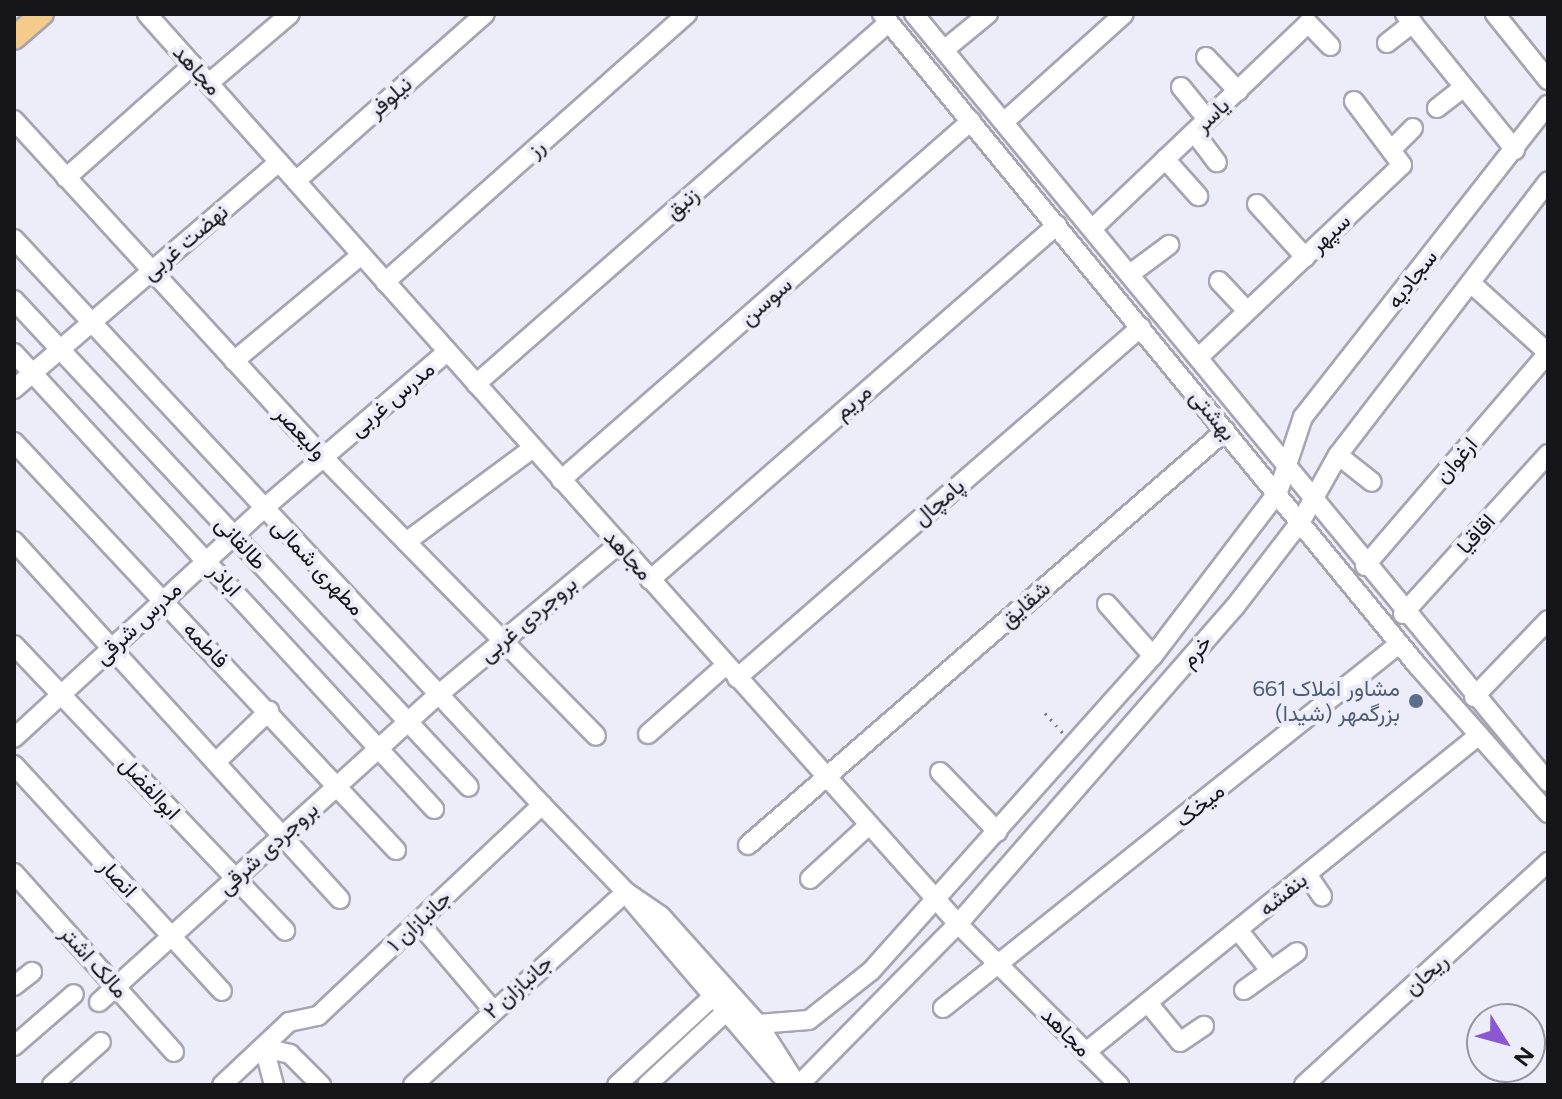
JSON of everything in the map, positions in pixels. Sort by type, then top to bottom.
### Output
[{"type":"main road","points":[[14,38],[42,14]]},
{"type":"street","name":"مجاهد","points":[[147,14],[937,901],[1119,1085]]},
{"type":"street","points":[[209,83],[290,14]]},
{"type":"street","name":"نیلوفر","points":[[296,181],[485,14]]},
{"type":"street","name":"رز","points":[[385,282],[687,14]]},
{"type":"street","name":"بهشتی","points":[[914,14],[1284,459],[1403,614],[1548,782]]},
{"type":"street","points":[[944,50],[988,14]]},
{"type":"street","points":[[1004,122],[1124,14]]},
{"type":"street","points":[[1495,14],[1548,80]]},
{"type":"street","name":"بهشتی","points":[[885,18],[1278,492],[1399,644],[1548,813]]},
{"type":"street","name":"زنبق","points":[[476,384],[885,18]]},
{"type":"street","points":[[1387,43],[1409,18],[1515,150]]},
{"type":"street","name":"یاسر","points":[[1093,228],[1308,23],[1330,46]]},
{"type":"street","points":[[1206,57],[1238,91]]},
{"type":"street","points":[[66,178],[193,65]]},
{"type":"street","points":[[1181,87],[1217,162]]},
{"type":"street","points":[[1437,108],[1464,87]]},
{"type":"street","points":[[1354,101],[1391,150],[1413,128]]},
{"type":"street","name":"سجادیه","points":[[1284,459],[1303,417],[1548,105]]},
{"type":"street","name":"ولیعصر","points":[[14,120],[323,457],[596,736]]},
{"type":"street","name":"سوسن","points":[[561,480],[971,121]]},
{"type":"street","name":"سپهر","points":[[1199,357],[1402,165],[1391,150]]},
{"type":"street","points":[[1165,159],[1198,196]]},
{"type":"street","name":"نهضت غربی","points":[[14,389],[279,162]]},
{"type":"street","name":"خرم","points":[[798,1085],[958,924],[1301,521],[1338,455],[1548,181]]},
{"type":"street","points":[[1257,204],[1305,257]]},
{"type":"street","name":"مریم","points":[[650,580],[1057,225]]},
{"type":"street","name":"مطهری شمالی","points":[[14,239],[263,509],[718,992],[790,1085]]},
{"type":"street","points":[[1130,274],[1169,245]]},
{"type":"street","points":[[234,361],[361,255]]},
{"type":"street","points":[[1219,281],[1247,311]]},
{"type":"street","points":[[1472,284],[1544,349]]},
{"type":"street","name":"طالقانی","points":[[14,300],[469,787]]},
{"type":"street","name":"پامچال","points":[[648,734],[732,671],[1141,327]]},
{"type":"street","name":"ارغوان","points":[[1365,566],[1544,349],[1548,327]]},
{"type":"street","name":"مدرس غربی","points":[[263,509],[447,352]]},
{"type":"street","name":"اباذر","points":[[14,353],[434,809]]},
{"type":"street","name":"شقایق","points":[[748,845],[1225,431]]},
{"type":"street","name":"فاطمه","points":[[14,442],[339,784],[396,850]]},
{"type":"street","points":[[406,542],[533,448]]},
{"type":"street","name":"اقاقیا","points":[[1403,614],[1548,454]]},
{"type":"street","points":[[1338,455],[1372,482]]},
{"type":"street","name":"خرم","points":[[758,1024],[809,1020],[871,971],[937,901],[1153,656],[1278,492],[1284,459]]},
{"type":"street","name":"مدرس شرقی","points":[[14,738],[263,509]]},
{"type":"street","points":[[14,541],[340,899]]},
{"type":"street","name":"بروجردی غربی","points":[[438,695],[619,544]]},
{"type":"street","points":[[1107,604],[1153,656]]},
{"type":"street","points":[[1474,697],[1548,620]]},
{"type":"street","name":"میخک","points":[[943,1008],[1000,967],[1399,644]]},
{"type":"street","name":"ابوالفضل","points":[[14,645],[285,931]]},
{"type":"street","name":"بروجردی شرقی","points":[[99,1002],[438,695]]},
{"type":"street","points":[[216,762],[269,711]]},
{"type":"street","name":"بنفشه","points":[[1086,1052],[1479,735]]},
{"type":"street","name":"انصار","points":[[14,765],[222,991]]},
{"type":"street","points":[[940,772],[998,832]]},
{"type":"street","name":"جانبازان ۱","points":[[264,1048],[289,1022],[318,1016],[542,805]]},
{"type":"street","points":[[810,879],[869,825]]},
{"type":"street","name":"ریحان","points":[[1304,1085],[1548,862]]},
{"type":"street","name":"مالک اشتر","points":[[14,873],[174,1052]]},
{"type":"street","points":[[1307,874],[1322,896]]},
{"type":"street","name":"جانبازان ۲","points":[[413,1085],[492,1009],[626,892]]},
{"type":"street","points":[[418,922],[492,1009]]},
{"type":"street","points":[[1238,930],[1270,970]]},
{"type":"street","points":[[1244,990],[1297,952]]},
{"type":"street","points":[[14,986],[32,972]]},
{"type":"street","points":[[617,1085],[718,992]]},
{"type":"street","points":[[14,1046],[74,994]]},
{"type":"street","points":[[1148,1003],[1180,1042],[1204,1026]]},
{"type":"street","points":[[647,1085],[731,1007]]},
{"type":"street","name":"مطهری شمالی","points":[[731,1007],[758,1024],[798,1085]]},
{"type":"street","points":[[52,1085],[101,1042]]},
{"type":"street","points":[[660,1046],[673,1061]]},
{"type":"street","points":[[222,1085],[264,1048]]},
{"type":"street","points":[[264,1048],[274,1085]]},
{"type":"street","points":[[264,1048],[290,1054],[321,1085]]},
{"type":"path","points":[[1045,713],[1074,746]]},
{"type":"place","name":"مشاور املاک 661 بزرگمهر (شیدا)","points":[[1416,701]]}]
